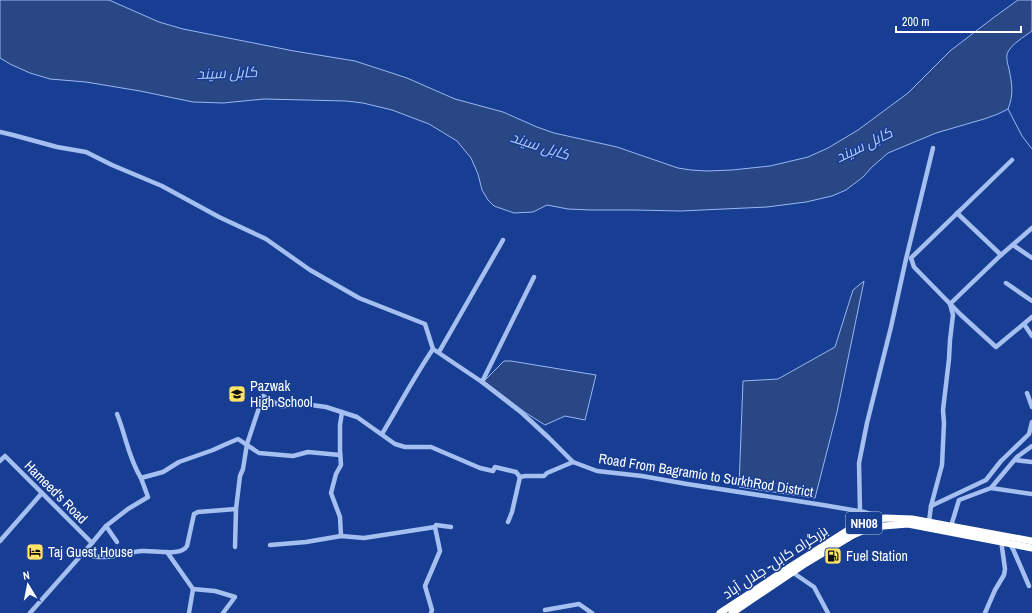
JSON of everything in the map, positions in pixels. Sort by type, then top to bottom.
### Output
[{"type":"highway","name":"بزرگراه کابل- جلال آباد","points":[[732,613],[823,550],[850,529],[863,523],[885,518],[912,519],[951,526],[1003,538],[1011,544],[1032,548]]},
{"type":"highway","name":"بزرگراه کابل- جلال آباد","points":[[720,613],[787,569],[871,527],[908,524],[1032,541]]},
{"type":"street","points":[[0,132],[86,152],[112,165],[162,186],[219,217],[266,239],[310,270],[359,298],[425,324],[433,349],[382,434]]},
{"type":"street","points":[[863,523],[859,463],[867,423],[933,148]]},
{"type":"street","points":[[1012,160],[911,258],[914,267],[950,304],[996,347],[1032,318]]},
{"type":"street","points":[[957,213],[1001,256]]},
{"type":"street","points":[[950,304],[1032,228]]},
{"type":"street","points":[[439,352],[503,240]]},
{"type":"street","points":[[1013,245],[1032,258]]},
{"type":"street","points":[[482,382],[534,277]]},
{"type":"street","points":[[1006,283],[1032,301]]},
{"type":"street","points":[[929,522],[931,506],[942,465],[944,423],[943,410],[953,315],[950,304]]},
{"type":"street","points":[[1024,324],[1032,336]]},
{"type":"street","name":"Road From Bagramio to SurkhRod District","points":[[433,349],[482,382],[531,420],[573,462],[581,466],[597,471],[642,476],[823,505],[885,518]]},
{"type":"street","points":[[1027,393],[1032,407]]},
{"type":"street","points":[[235,547],[236,509],[240,476],[243,469],[247,444],[263,396],[281,406],[297,403],[326,407],[342,412],[357,417],[395,444],[405,447],[431,447],[480,468],[493,471],[495,467],[516,472],[520,477]]},
{"type":"street","points":[[341,536],[340,517],[331,493],[336,474],[342,465],[340,455],[340,425],[342,412]]},
{"type":"street","points":[[30,613],[106,526],[128,509],[148,497],[126,445],[122,428],[116,414]]},
{"type":"street","points":[[931,506],[986,480],[1001,461],[1029,434],[1032,422]]},
{"type":"street","points":[[141,478],[163,472],[179,462],[238,439],[259,453],[293,456],[308,452],[340,455]]},
{"type":"street","points":[[951,526],[959,500],[991,488],[1015,460],[1032,446]]},
{"type":"street","name":"Hameed's Road","points":[[0,461],[5,456],[92,543]]},
{"type":"street","points":[[1015,460],[1032,462]]},
{"type":"street","points":[[520,477],[544,476],[547,473],[573,462]]},
{"type":"street","points":[[508,522],[512,512],[520,477]]},
{"type":"street","points":[[991,488],[1032,494]]},
{"type":"street","points":[[0,541],[42,493]]},
{"type":"street","points":[[84,552],[93,556],[105,556],[143,551],[182,551],[185,549],[189,540],[194,514],[196,512],[236,509]]},
{"type":"street","points":[[270,545],[306,542],[341,536],[364,538],[435,527],[436,525],[450,527]]},
{"type":"street","points":[[106,526],[117,542]]},
{"type":"street","points":[[431,613],[432,610],[425,586],[440,551],[435,527]]},
{"type":"street","points":[[985,613],[995,590],[1004,575],[1003,538]]},
{"type":"street","points":[[1011,544],[1029,586]]},
{"type":"street","points":[[167,552],[193,589],[189,613]]},
{"type":"street","points":[[792,572],[814,587],[828,613]]},
{"type":"street","points":[[193,589],[215,591],[235,596],[223,613]]},
{"type":"street","points":[[545,610],[579,604],[592,613]]},
{"type":"water","name":"کابل سيند","points":[[0,0],[109,0],[159,22],[183,29],[294,51],[355,61],[407,78],[455,99],[503,112],[554,133],[617,147],[678,168],[707,171],[770,166],[808,157],[828,148],[858,130],[908,93],[950,51],[1018,0],[1032,0],[1032,31],[1014,44],[1007,54],[1012,89],[1008,109],[984,119],[936,133],[888,153],[863,177],[846,190],[832,196],[806,202],[767,207],[681,211],[568,209],[547,205],[533,212],[514,213],[494,206],[488,200],[482,190],[478,174],[471,158],[457,141],[429,124],[392,110],[363,103],[346,101],[264,99],[223,103],[193,102],[86,82],[50,79],[30,73],[0,58]]},
{"type":"water","points":[[864,281],[837,412],[815,498],[739,487],[743,381],[778,379],[835,347],[853,290]]},
{"type":"water","points":[[504,361],[596,375],[585,420],[565,416],[545,425],[526,413],[484,381]]},
{"type":"waterway","points":[[1008,109],[1022,136],[1032,149]]},
{"type":"place","name":"Pazwak High School","points":[[237,394]]},
{"type":"place","name":"Taj Guest House","points":[[35,552]]},
{"type":"place","name":"Fuel Station","points":[[833,556]]}]
